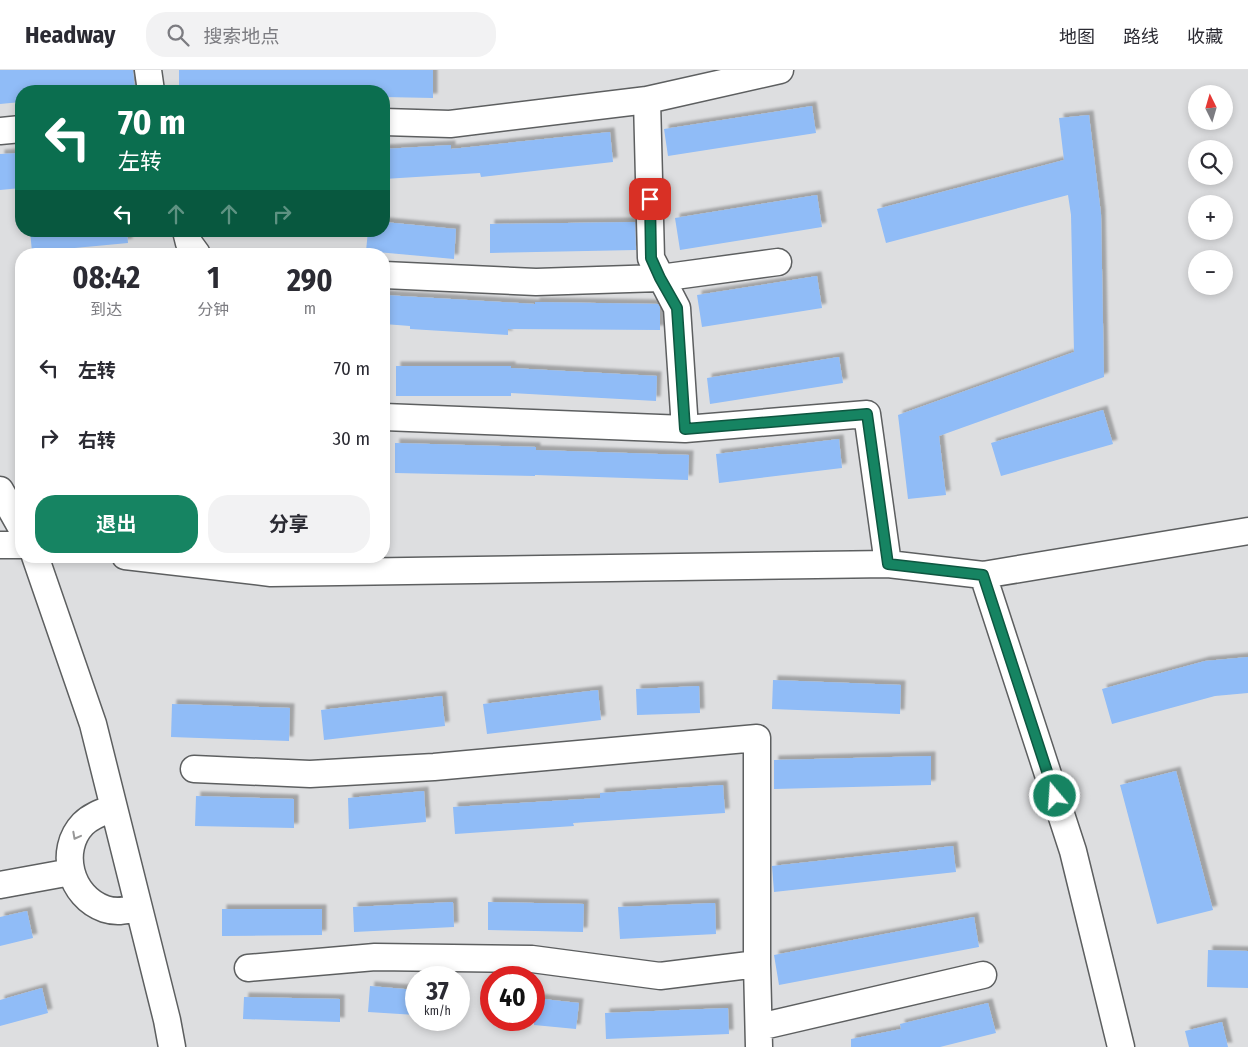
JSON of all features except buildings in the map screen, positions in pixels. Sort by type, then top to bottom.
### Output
[{"type":"street","points":[[148,70],[150,85]]},
{"type":"street","points":[[390,122],[450,124],[647,100],[780,70]]},
{"type":"street","points":[[647,100],[651,258],[677,308],[685,429]]},
{"type":"street","points":[[0,131],[15,130]]},
{"type":"street","points":[[390,275],[536,282],[660,278],[778,262]]},
{"type":"street","points":[[390,417],[685,429],[867,414],[888,564]]},
{"type":"street","points":[[0,490],[15,516]]},
{"type":"street","points":[[185,563],[271,573],[888,564],[983,575],[1248,531]]},
{"type":"street","points":[[0,546],[15,545]]},
{"type":"street","points":[[37,563],[93,724],[167,1020],[172,1047]]},
{"type":"street","points":[[983,575],[1074,851],[1120,1047]]},
{"type":"street","points":[[194,769],[310,774],[434,767],[757,738],[757,964],[759,1037],[983,975]]},
{"type":"street","points":[[114,808],[98,813],[84,824],[74,838],[69,855],[71,872],[78,888],[89,901],[105,909],[122,912],[139,908]]},
{"type":"street","points":[[0,885],[71,872]]},
{"type":"street","points":[[248,968],[375,957],[532,959],[660,976],[757,964]]},
{"type":"route","points":[[650,199],[651,258],[677,308],[685,429],[867,414],[888,564],[983,575],[1055,796]]}]
